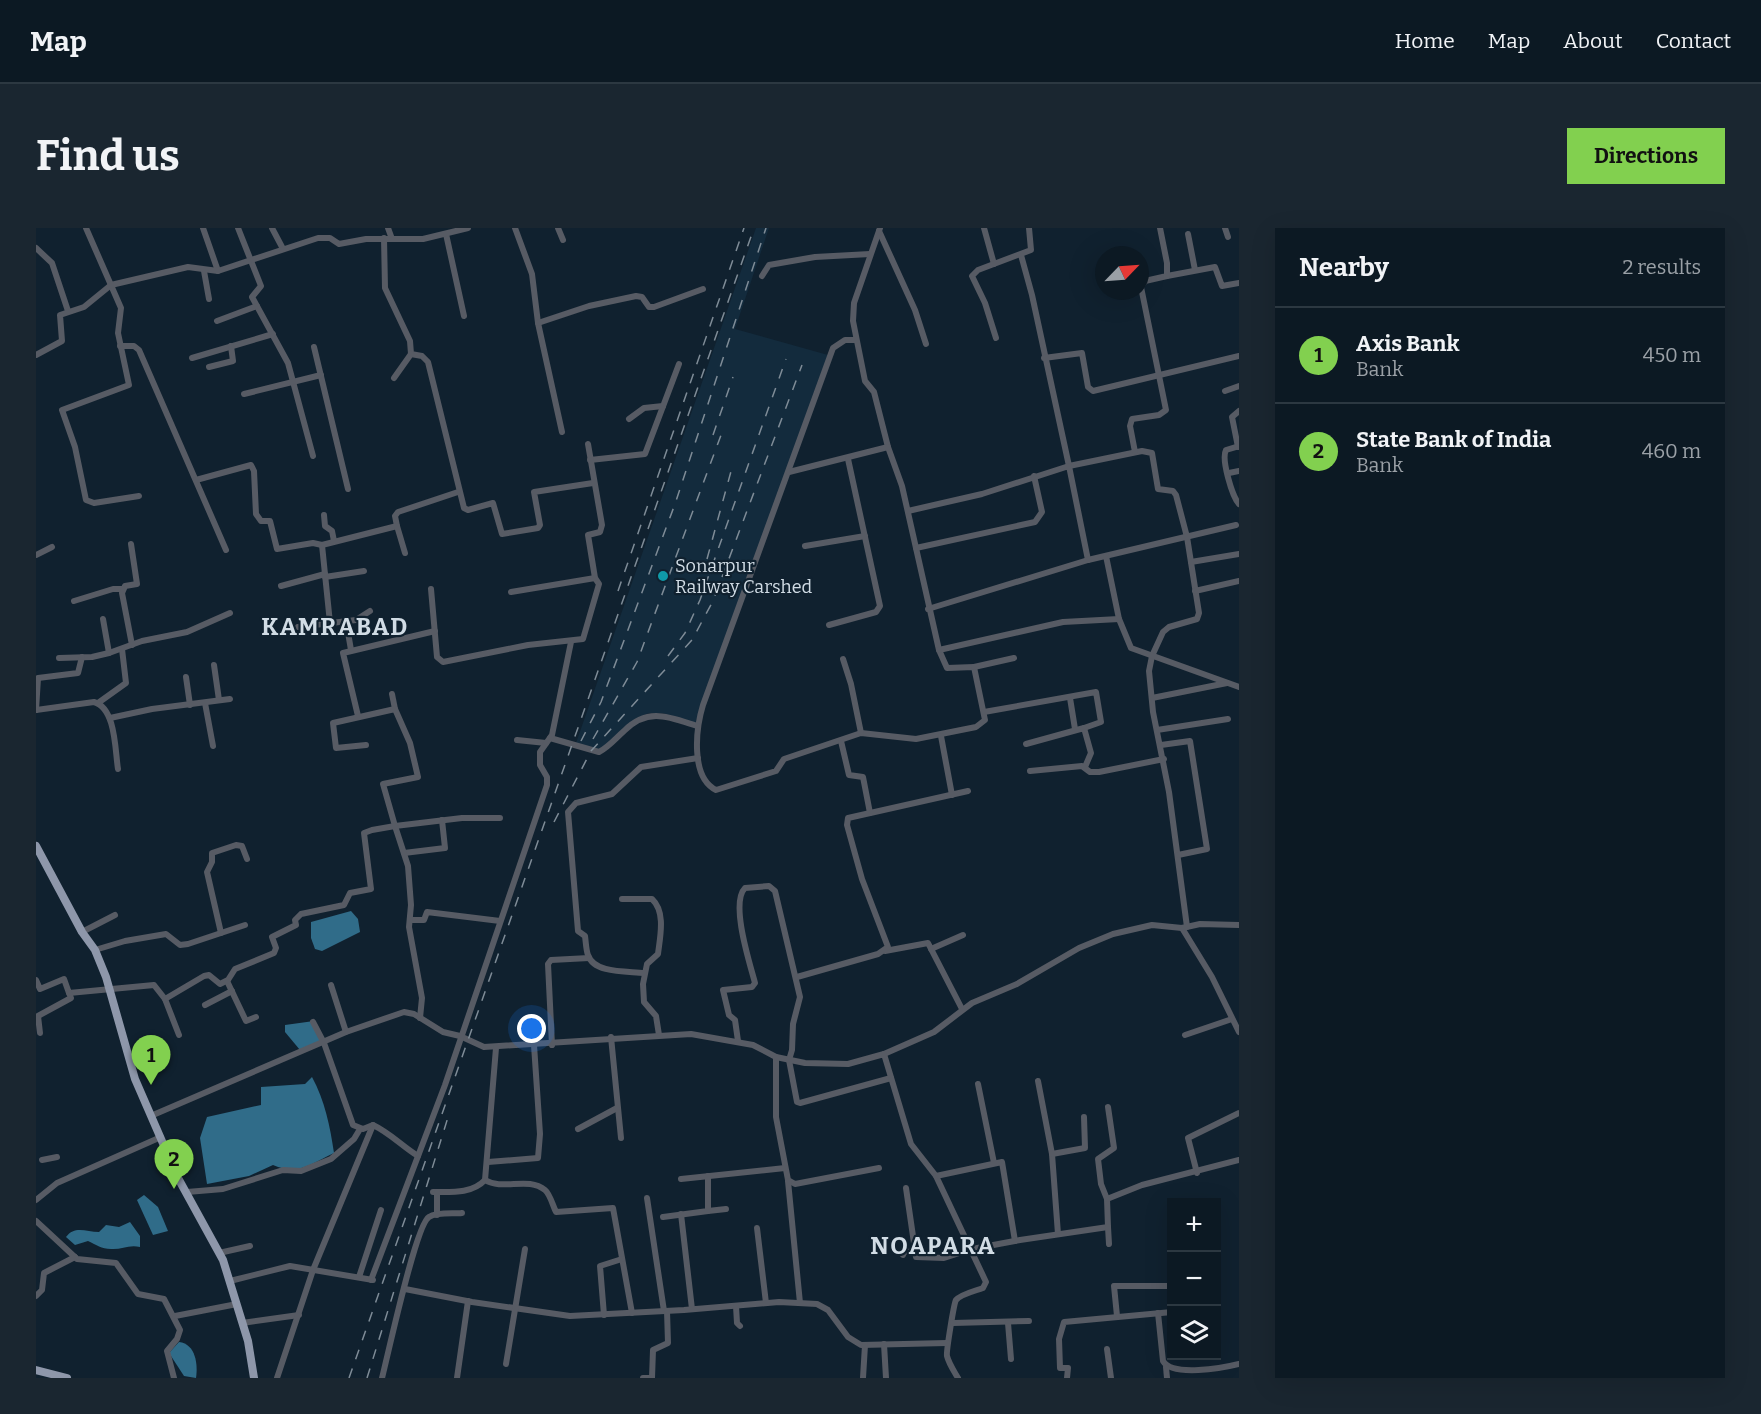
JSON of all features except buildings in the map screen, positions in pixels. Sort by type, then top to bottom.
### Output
[{"type":"main road","points":[[37,850],[82,932],[95,950],[109,988],[135,1079],[153,1115],[160,1137],[219,1253],[230,1281],[254,1378]]},
{"type":"main road","points":[[36,1370],[66,1378]]},
{"type":"street","points":[[86,228],[122,312],[118,328],[129,385],[62,410],[75,447],[86,500],[94,503],[139,496]]},
{"type":"street","points":[[203,228],[218,271]]},
{"type":"street","points":[[238,228],[261,286],[260,290],[252,294],[286,358],[313,456]]},
{"type":"street","points":[[272,228],[282,247]]},
{"type":"street","points":[[388,228],[392,239]]},
{"type":"street","points":[[36,355],[62,341],[59,318],[68,311],[84,307],[111,285],[188,267],[204,271],[218,271],[282,247],[322,237],[339,244],[384,238],[423,239],[468,228]]},
{"type":"street","points":[[515,228],[532,274],[538,323],[562,432]]},
{"type":"street","points":[[558,228],[563,240]]},
{"type":"street","points":[[984,228],[994,264]]},
{"type":"street","points":[[996,338],[985,303],[972,276],[978,270],[1021,255],[1033,247],[1029,228]]},
{"type":"street","points":[[1160,228],[1167,263],[1167,276]]},
{"type":"street","points":[[1226,228],[1228,237]]},
{"type":"street","points":[[880,230],[852,308],[856,340],[865,381],[874,392],[888,447],[898,473],[939,650],[947,668],[974,667],[1014,658]]},
{"type":"street","points":[[880,230],[915,309],[926,344]]},
{"type":"street","points":[[446,234],[464,316]]},
{"type":"street","points":[[1188,234],[1196,270]]},
{"type":"street","points":[[384,238],[385,288],[411,341],[411,354],[394,378]]},
{"type":"street","points":[[36,248],[52,263],[68,311]]},
{"type":"street","points":[[762,276],[769,265],[815,257],[870,254]]},
{"type":"street","points":[[1021,255],[1032,296],[1088,560]]},
{"type":"street","points":[[1135,452],[1130,426],[1132,419],[1158,415],[1166,410],[1141,287],[1145,281],[1215,267],[1222,286],[1239,283]]},
{"type":"street","points":[[204,271],[209,299]]},
{"type":"street","points":[[538,323],[589,306],[636,296],[642,297],[649,308],[654,308],[703,289]]},
{"type":"street","points":[[217,321],[257,306]]},
{"type":"street","points":[[192,358],[273,334]]},
{"type":"street","points":[[856,340],[845,340],[833,348],[705,700],[697,726],[698,758],[708,783],[721,790],[776,771],[788,757],[861,733],[889,735],[903,739],[941,736],[980,726],[985,720],[974,667]]},
{"type":"street","points":[[120,346],[134,346],[140,350],[226,550]]},
{"type":"street","points":[[209,367],[233,361],[231,346]]},
{"type":"street","points":[[314,347],[348,489]]},
{"type":"street","points":[[1044,358],[1082,353],[1088,387],[1093,391],[1239,356]]},
{"type":"street","points":[[411,354],[422,356],[428,362],[458,492],[465,510],[493,503],[504,534],[540,528],[534,492],[593,483]]},
{"type":"street","points":[[590,460],[645,454],[679,364]]},
{"type":"street","points":[[244,394],[321,375]]},
{"type":"street","points":[[1225,391],[1239,387]]},
{"type":"street","points":[[629,419],[644,408],[663,406]]},
{"type":"street","points":[[1239,411],[1232,417],[1238,447],[1224,453],[1231,490],[1239,504]]},
{"type":"street","points":[[431,589],[437,657],[442,662],[528,645],[583,639],[599,584],[594,578],[588,535],[600,532],[602,525],[588,444]]},
{"type":"street","points":[[789,472],[848,459],[888,447]]},
{"type":"street","points":[[908,511],[982,494],[1069,466],[1135,452],[1152,453],[1158,489],[1173,491],[1176,495],[1187,537],[1197,619],[1169,627],[1152,656],[1149,671],[1178,855],[1184,927],[1239,1032]]},
{"type":"street","points":[[829,626],[878,610],[848,459]]},
{"type":"street","points":[[196,480],[250,465],[254,471],[256,514],[261,521],[270,521],[277,549],[313,543],[322,545],[397,526]]},
{"type":"street","points":[[1229,473],[1239,471]]},
{"type":"street","points":[[916,548],[1035,522],[1042,512],[1034,476]]},
{"type":"street","points":[[405,553],[397,526],[398,512],[458,492]]},
{"type":"street","points":[[324,515],[326,526],[332,531],[334,541]]},
{"type":"street","points":[[928,609],[1088,560],[1236,525]]},
{"type":"street","points":[[806,546],[865,536]]},
{"type":"street","points":[[74,601],[137,584],[131,544]]},
{"type":"street","points":[[322,545],[330,623]]},
{"type":"street","points":[[36,555],[52,548]]},
{"type":"street","points":[[1191,562],[1239,554]]},
{"type":"street","points":[[1106,556],[1119,619],[1131,648],[1239,687]]},
{"type":"street","points":[[281,586],[325,576],[364,571]]},
{"type":"street","points":[[511,592],[594,578]]},
{"type":"street","points":[[1195,591],[1239,581]]},
{"type":"street","points":[[122,589],[132,645]]},
{"type":"street","points":[[297,627],[356,620],[370,611]]},
{"type":"street","points":[[58,658],[109,653],[187,632],[230,613]]},
{"type":"street","points":[[103,619],[109,653]]},
{"type":"street","points":[[939,650],[1063,622],[1119,619]]},
{"type":"street","points":[[346,621],[351,650]]},
{"type":"street","points":[[358,716],[344,653],[435,631]]},
{"type":"street","points":[[230,1281],[290,1266],[373,1280],[547,785],[540,752],[548,741],[571,642]]},
{"type":"street","points":[[82,657],[78,674],[38,678],[36,710],[98,703],[126,683],[122,649]]},
{"type":"street","points":[[843,659],[851,684],[861,733]]},
{"type":"street","points":[[214,665],[219,700]]},
{"type":"street","points":[[186,677],[190,705]]},
{"type":"street","points":[[1152,698],[1227,683]]},
{"type":"street","points":[[984,712],[1096,692],[1101,722],[1026,744]]},
{"type":"street","points":[[392,694],[394,709],[410,743],[418,777],[383,784],[404,853],[410,891],[410,920],[422,998],[420,1018]]},
{"type":"street","points":[[1070,698],[1075,729]]},
{"type":"street","points":[[110,718],[230,699]]},
{"type":"street","points":[[98,703],[110,718],[118,769]]},
{"type":"street","points":[[205,703],[213,746]]},
{"type":"street","points":[[366,744],[336,748],[333,723],[394,709]]},
{"type":"street","points":[[517,740],[548,741],[599,752],[630,725],[648,715],[660,714],[697,726]]},
{"type":"street","points":[[1157,730],[1228,718]]},
{"type":"street","points":[[1084,728],[1091,753],[1085,767]]},
{"type":"street","points":[[941,736],[952,795]]},
{"type":"street","points":[[841,741],[849,775],[863,777],[870,813]]},
{"type":"street","points":[[1161,745],[1190,741],[1196,772],[1207,849],[1178,855]]},
{"type":"street","points":[[644,973],[600,968],[589,958],[585,936],[578,931],[568,823],[571,806],[612,794],[641,767],[698,758]]},
{"type":"street","points":[[1030,771],[1085,767],[1090,772],[1099,772],[1164,759]]},
{"type":"street","points":[[885,951],[888,947],[862,879],[847,825],[848,818],[968,791]]},
{"type":"street","points":[[165,999],[204,976],[209,975],[220,984],[227,981],[235,969],[274,953],[276,948],[273,937],[296,925],[295,921],[301,914],[344,905],[350,892],[371,889],[364,833],[395,826],[442,820],[500,818]]},
{"type":"street","points":[[404,853],[445,848],[442,820]]},
{"type":"street","points":[[220,933],[207,872],[212,862],[212,853],[236,845],[242,846],[247,859]]},
{"type":"street","points":[[738,1041],[735,1020],[729,1016],[723,990],[755,985],[739,908],[740,892],[745,888],[769,886],[774,889],[797,977],[800,1001],[792,1024],[792,1050],[789,1060],[796,1099],[800,1103],[891,1078]]},
{"type":"street","points":[[622,899],[646,898],[656,903],[659,910],[661,929],[658,954],[647,964],[644,973],[644,1002],[656,1016],[659,1035]]},
{"type":"street","points":[[410,920],[424,920],[427,912],[433,912],[454,917],[500,921]]},
{"type":"street","points":[[82,932],[115,915]]},
{"type":"street","points":[[95,950],[158,934],[168,934],[180,945],[246,925]]},
{"type":"street","points":[[153,1115],[346,1032],[399,1012],[420,1018],[443,1032],[460,1036],[480,1046],[496,1048],[552,1045],[611,1037],[691,1034],[753,1045],[776,1058],[828,1065],[848,1064],[884,1054],[934,1032],[962,1009],[1017,984],[1079,948],[1113,934],[1152,926],[1239,925]]},
{"type":"street","points":[[931,949],[963,935]]},
{"type":"street","points":[[797,977],[885,951],[928,943],[962,1009]]},
{"type":"street","points":[[552,1045],[548,964],[551,960],[589,958]]},
{"type":"street","points":[[36,980],[40,989],[64,979],[71,998],[38,1016],[40,1033]]},
{"type":"street","points":[[227,981],[246,1021],[256,1017]]},
{"type":"street","points":[[69,993],[84,990],[87,993],[109,988],[154,984],[165,999],[179,1035]]},
{"type":"street","points":[[331,985],[346,1032]]},
{"type":"street","points":[[205,1005],[232,991]]},
{"type":"street","points":[[1185,1035],[1232,1019]]},
{"type":"street","points":[[313,1022],[324,1043],[352,1125],[360,1129]]},
{"type":"street","points":[[611,1037],[621,1138]]},
{"type":"street","points":[[488,1162],[538,1158],[540,1134],[534,1045]]},
{"type":"street","points":[[437,1215],[435,1192],[469,1190],[478,1187],[485,1180],[496,1048]]},
{"type":"street","points":[[884,1054],[911,1144],[936,1176],[984,1276],[985,1286],[956,1300],[947,1343],[949,1363],[958,1378]]},
{"type":"street","points":[[776,1058],[776,1117],[788,1180],[800,1303]]},
{"type":"street","points":[[1038,1081],[1052,1154],[1058,1234]]},
{"type":"street","points":[[978,1084],[994,1163]]},
{"type":"street","points":[[1108,1107],[1114,1148],[1098,1160],[1101,1184],[1107,1199],[1109,1244]]},
{"type":"street","points":[[578,1129],[617,1108]]},
{"type":"street","points":[[1197,1173],[1188,1138],[1239,1113]]},
{"type":"street","points":[[1052,1154],[1085,1148],[1084,1117]]},
{"type":"street","points":[[187,1192],[223,1189],[283,1170],[300,1171],[331,1159],[354,1139],[360,1129],[373,1125],[386,1131],[401,1146],[418,1156]]},
{"type":"street","points":[[277,1378],[313,1270],[373,1125]]},
{"type":"street","points":[[36,1200],[57,1183],[160,1137]]},
{"type":"street","points":[[42,1160],[57,1157]]},
{"type":"street","points":[[1107,1199],[1142,1185],[1197,1173],[1239,1160]]},
{"type":"street","points":[[936,1176],[1002,1162],[1015,1241]]},
{"type":"street","points":[[681,1179],[785,1168]]},
{"type":"street","points":[[788,1180],[795,1184],[879,1168]]},
{"type":"street","points":[[708,1176],[708,1211]]},
{"type":"street","points":[[485,1180],[494,1185],[532,1184],[545,1190],[556,1212],[613,1208],[632,1313]]},
{"type":"street","points":[[906,1188],[914,1251],[916,1257],[923,1259],[944,1258],[972,1249],[1108,1227]]},
{"type":"street","points":[[643,1378],[652,1378],[653,1350],[668,1343],[647,1198]]},
{"type":"street","points":[[663,1216],[726,1209]]},
{"type":"street","points":[[359,1277],[381,1210]]},
{"type":"street","points":[[382,1378],[413,1251],[425,1221],[428,1217],[437,1215],[462,1213]]},
{"type":"street","points":[[681,1214],[692,1310]]},
{"type":"street","points":[[36,1221],[75,1257],[82,1261],[102,1260],[116,1263],[138,1294],[146,1297],[161,1296],[175,1316],[180,1334],[167,1351],[174,1378]]},
{"type":"street","points":[[757,1228],[766,1303]]},
{"type":"street","points":[[219,1253],[250,1245]]},
{"type":"street","points":[[506,1364],[525,1248]]},
{"type":"street","points":[[903,1255],[904,1252],[914,1251]]},
{"type":"street","points":[[36,1296],[42,1290],[44,1273],[75,1257]]},
{"type":"street","points":[[604,1315],[600,1266],[622,1259]]},
{"type":"street","points":[[1117,1316],[1114,1286],[1167,1286]]},
{"type":"street","points":[[405,1289],[553,1315],[604,1315],[766,1303],[800,1303],[823,1306],[848,1337],[854,1342],[865,1345],[947,1343]]},
{"type":"street","points":[[457,1378],[468,1301]]},
{"type":"street","points":[[175,1316],[237,1304]]},
{"type":"street","points":[[736,1306],[737,1323],[740,1326]]},
{"type":"street","points":[[1067,1378],[1068,1368],[1060,1368],[1059,1339],[1064,1322],[1167,1312]]},
{"type":"street","points":[[1158,1313],[1167,1378]]},
{"type":"street","points":[[242,1323],[299,1315]]},
{"type":"street","points":[[953,1323],[1029,1321]]},
{"type":"street","points":[[1008,1323],[1011,1359]]},
{"type":"street","points":[[884,1344],[886,1378]]},
{"type":"street","points":[[863,1378],[865,1345]]},
{"type":"street","points":[[1107,1350],[1111,1378]]},
{"type":"street","points":[[1166,1367],[1173,1370],[1201,1369],[1239,1364]]},
{"type":"shaded area","name":"Sonarpur Railway Carshed","points":[[756,228],[769,228],[735,329],[828,355],[695,724],[663,713],[649,713],[639,717],[599,751],[576,743]]},
{"type":"shaded area","points":[[351,911],[358,919],[360,932],[322,951],[315,949],[311,938],[311,922]]},
{"type":"shaded area","points":[[314,1021],[321,1042],[300,1050],[285,1032],[285,1025]]},
{"type":"shaded area","points":[[312,1077],[326,1114],[334,1153],[311,1165],[297,1169],[273,1165],[249,1176],[207,1184],[200,1138],[207,1117],[261,1105],[261,1087],[305,1084]]},
{"type":"shaded area","points":[[144,1195],[158,1207],[168,1231],[153,1235],[137,1200]]},
{"type":"shaded area","points":[[130,1222],[140,1236],[140,1247],[108,1249],[88,1241],[75,1245],[66,1237],[77,1230],[99,1232],[106,1225],[119,1227]]},
{"type":"shaded area","points":[[179,1342],[189,1347],[195,1356],[196,1378],[184,1376],[169,1353]]},
{"type":"railway","points":[[618,591],[744,228]]},
{"type":"railway","points":[[349,1378],[754,228]]},
{"type":"railway","points":[[581,741],[601,702],[675,504],[766,228]]},
{"type":"railway","points":[[668,656],[685,633],[700,600],[786,359]]},
{"type":"railway","points":[[554,822],[591,751],[692,640],[713,601],[802,365]]},
{"type":"railway","points":[[713,435],[733,377]]},
{"type":"railway","points":[[593,739],[637,662],[724,427]]},
{"type":"railway","points":[[707,559],[733,464]]},
{"type":"railway","points":[[367,1378],[449,1114]]},
{"type":"place","name":"Sonarpur Railway Carshed","points":[[663,576]]},
{"type":"place","name":"Axis Bank","points":[[151,1085]]},
{"type":"place","name":"State Bank of India","points":[[174,1189]]},
{"type":"district","name":"KAMRABAD","points":[[335,627]]},
{"type":"district","name":"NOAPARA","points":[[933,1246]]}]
